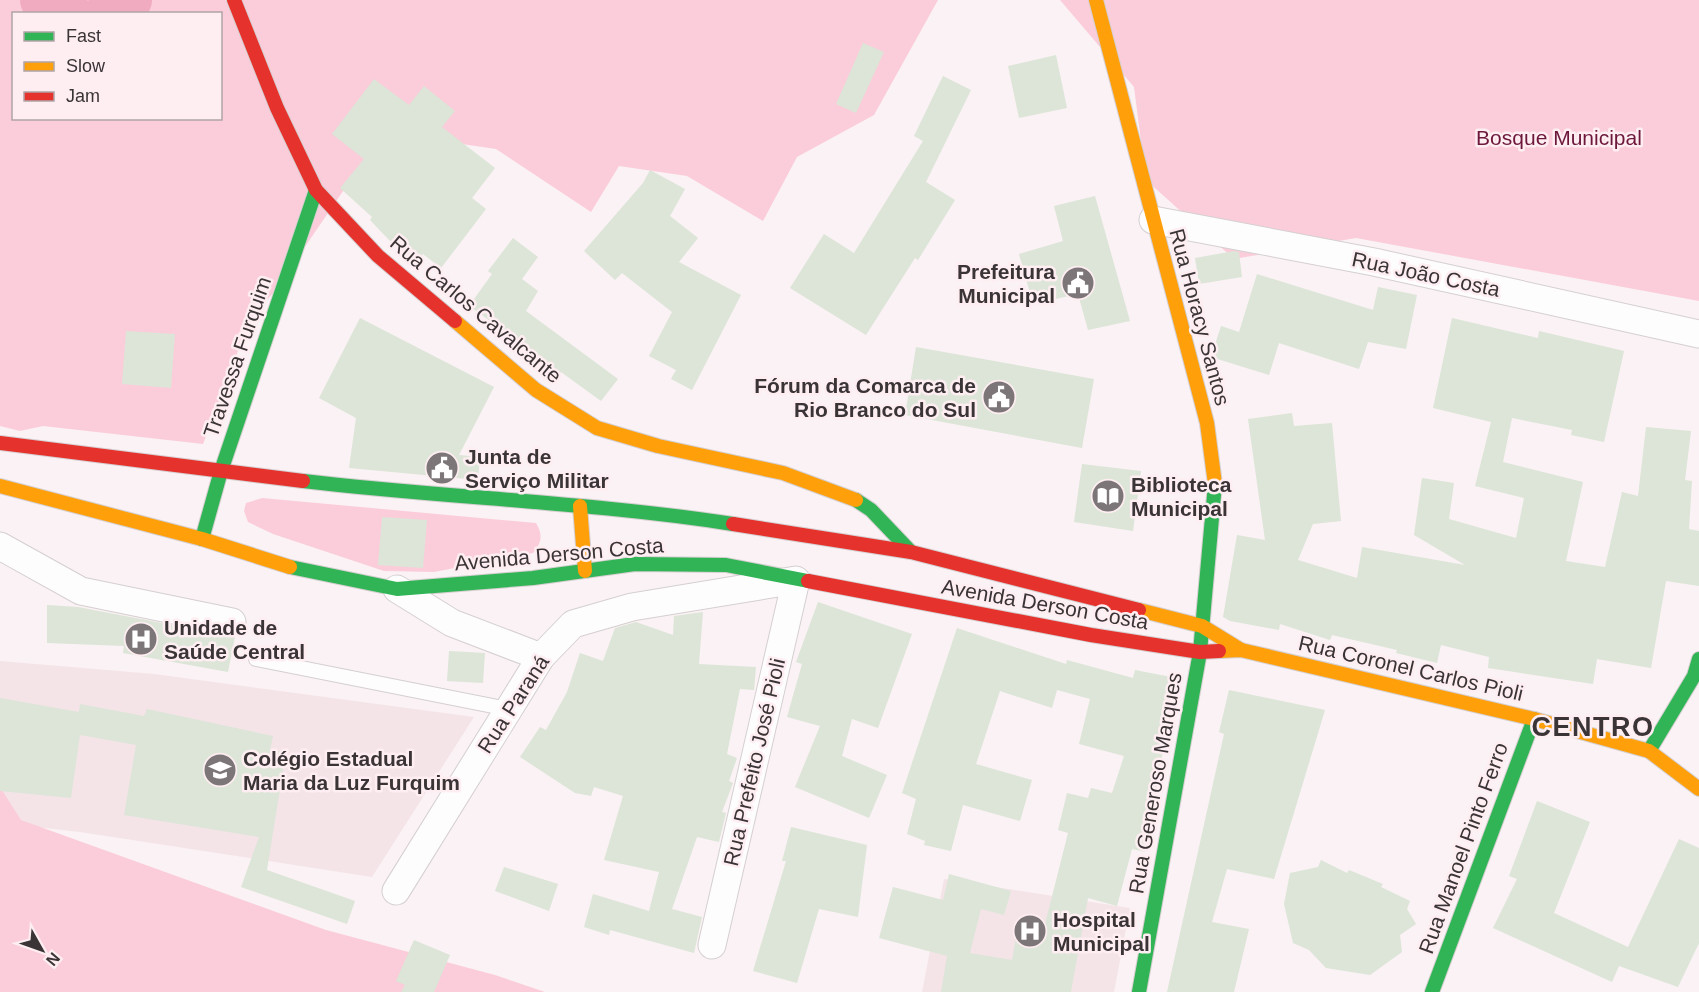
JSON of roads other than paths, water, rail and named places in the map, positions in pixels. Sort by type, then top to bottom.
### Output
[{"type":"main road","name":"Rua Carlos Cavalcante","points":[[234,0],[241,12],[277,108],[316,190],[378,256],[536,390],[597,428],[658,446],[819,483],[850,496],[871,510],[911,552]]},
{"type":"main road","name":"Rua Horacy Santos","points":[[1095,0],[1207,423],[1215,483],[1200,652]]},
{"type":"main road","name":"Travessa Furquim","points":[[202,539],[221,471],[316,190]]},
{"type":"main road","name":"Avenida Derson Costa","points":[[0,443],[402,493],[662,513],[911,552],[1202,626]]},
{"type":"main road","name":"Avenida Derson Costa","points":[[0,486],[202,539],[277,564],[397,589],[635,564],[726,565],[1091,635],[1200,652]]},
{"type":"main road","points":[[580,506],[585,571]]},
{"type":"main road","name":"Rua Coronel Carlos Pioli","points":[[1202,626],[1241,650]]},
{"type":"main road","name":"Rua Coronel Carlos Pioli","points":[[1200,652],[1241,650],[1534,719],[1649,751],[1699,789]]},
{"type":"main road","name":"Rua Generoso Marques","points":[[1139,992],[1200,652]]},
{"type":"main road","points":[[1649,751],[1694,676],[1699,659]]},
{"type":"main road","name":"Rua Manoel Pinto Ferro","points":[[1432,992],[1534,719]]},
{"type":"street","name":"Rua João Costa","points":[[1153,220],[1374,262],[1699,334]]},
{"type":"street","points":[[0,546],[81,591],[231,622]]},
{"type":"street","name":"Rua Paraná","points":[[396,891],[541,657],[573,624],[632,607],[796,580]]},
{"type":"street","name":"Rua Prefeito José Pioli","points":[[712,945],[796,580]]},
{"type":"street","points":[[397,589],[452,622],[541,657]]},
{"type":"lane","points":[[256,659],[508,709]]},
{"type":"waterway","points":[[43,0],[65,12]]},
{"type":"waterway","points":[[110,12],[129,0]]},
{"type":"place","name":"Prefeitura Municipal","points":[[1078,283]]},
{"type":"place","name":"Fórum da Comarca de Rio Branco do Sul","points":[[999,397]]},
{"type":"place","name":"Junta de Serviço Militar","points":[[442,468]]},
{"type":"place","name":"Biblioteca Municipal","points":[[1108,496]]},
{"type":"place","name":"Unidade de Saúde Central","points":[[141,639]]},
{"type":"place","name":"Colégio Estadual Maria da Luz Furquim","points":[[220,770]]},
{"type":"place","name":"Hospital Municipal","points":[[1030,931]]},
{"type":"district","name":"CENTRO","points":[[1593,727]]},
{"type":"park label","name":"Bosque Municipal","points":[[1559,137]]}]
